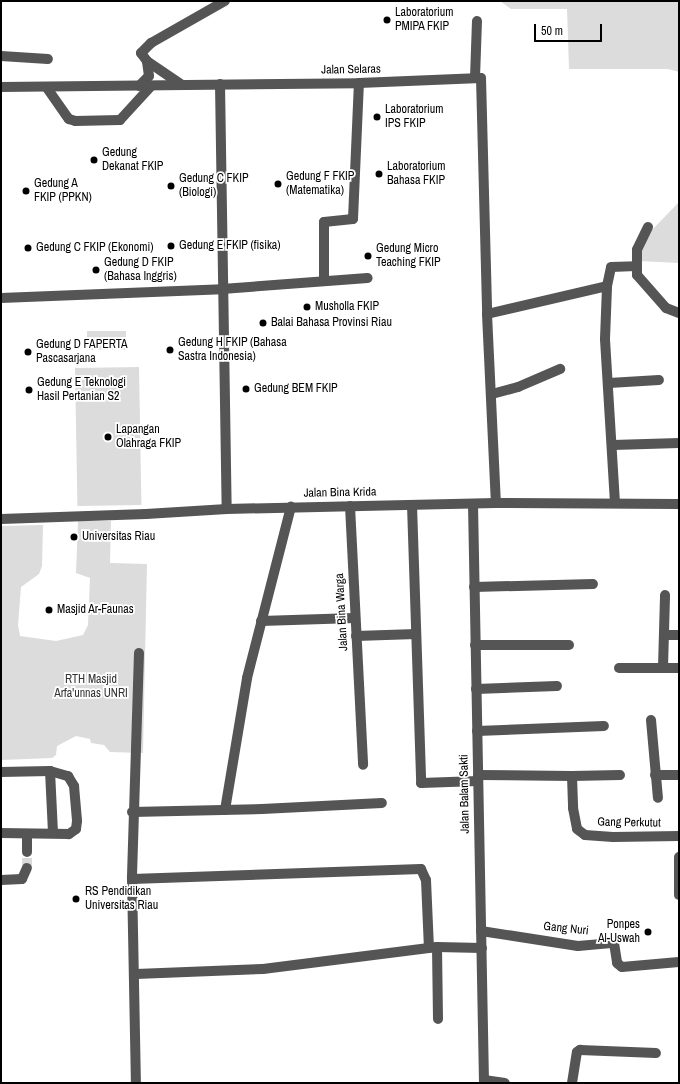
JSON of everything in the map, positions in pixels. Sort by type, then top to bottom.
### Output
[{"type":"street","points":[[182,85],[147,60],[141,53],[147,46],[225,1]]},
{"type":"street","points":[[477,21],[487,314],[496,503]]},
{"type":"street","points":[[1,56],[48,59]]},
{"type":"street","points":[[139,86],[149,76],[147,60]]},
{"type":"street","name":"Jalan Selaras","points":[[1,88],[359,83],[478,78]]},
{"type":"street","points":[[324,280],[324,222],[353,219],[359,83]]},
{"type":"street","points":[[220,84],[222,289],[227,509]]},
{"type":"street","points":[[47,88],[69,119],[75,122],[120,120],[150,86]]},
{"type":"street","points":[[648,227],[637,250],[636,266],[640,281],[666,308],[679,313]]},
{"type":"street","points":[[615,504],[605,317],[607,286],[611,267],[636,266]]},
{"type":"street","points":[[1,298],[222,289],[324,280],[368,278]]},
{"type":"street","points":[[487,314],[607,286]]},
{"type":"street","points":[[492,394],[518,387],[560,369]]},
{"type":"street","points":[[609,383],[659,380]]},
{"type":"street","points":[[613,446],[679,443]]},
{"type":"street","name":"Jalan Bina Krida","points":[[1,519],[291,507],[496,503],[679,504]]},
{"type":"street","name":"Jalan Balam Sakti","points":[[473,504],[484,1082]]},
{"type":"street","points":[[412,505],[421,783],[478,778],[620,775]]},
{"type":"street","name":"Jalan Bina Warga","points":[[350,506],[363,765]]},
{"type":"street","points":[[225,810],[245,686],[291,507]]},
{"type":"street","points":[[474,587],[592,584]]},
{"type":"street","points":[[663,668],[666,635],[665,595]]},
{"type":"street","points":[[261,621],[355,618]]},
{"type":"street","points":[[356,636],[416,634]]},
{"type":"street","points":[[666,635],[679,635]]},
{"type":"street","points":[[475,645],[569,645]]},
{"type":"street","points":[[136,1083],[133,1020],[136,974],[131,919],[132,812],[140,654]]},
{"type":"street","points":[[619,668],[679,668]]},
{"type":"street","points":[[476,689],[557,686]]},
{"type":"street","points":[[651,720],[658,798]]},
{"type":"street","points":[[477,731],[604,726]]},
{"type":"street","points":[[50,770],[53,833]]},
{"type":"street","points":[[1,772],[50,770],[64,774],[73,782],[77,822],[73,832],[27,834],[1,833]]},
{"type":"street","points":[[655,775],[679,775]]},
{"type":"street","name":"Gang Perkutut","points":[[572,776],[573,808],[577,830],[585,835],[613,837],[679,836]]},
{"type":"street","points":[[132,812],[225,810],[382,803]]},
{"type":"street","points":[[27,834],[27,852]]},
{"type":"street","points":[[679,857],[679,895]]},
{"type":"street","points":[[1,880],[22,879],[27,868]]},
{"type":"street","points":[[132,880],[421,869],[426,880],[438,1019]]},
{"type":"street","name":"Gang Nuri","points":[[481,930],[578,946],[614,943],[617,963],[622,966],[679,962]]},
{"type":"street","points":[[136,974],[263,969],[433,948],[482,948]]},
{"type":"street","points":[[572,1083],[577,1052],[580,1050],[656,1053]]},
{"type":"street","points":[[484,1082],[505,1083]]},
{"type":"green space","points":[[500,1],[679,1],[679,72],[668,69],[569,69],[567,9],[511,9]]},
{"type":"green space","points":[[679,202],[679,263],[639,261],[639,251],[651,231]]},
{"type":"green space","points":[[87,331],[126,331],[126,350],[87,350]]},
{"type":"green space","name":"Lapangan Olahraga FKIP","points":[[139,367],[141,505],[77,506],[75,368]]},
{"type":"green space","name":"RTH Masjid Arfa'unnas UNRI","points":[[78,521],[111,521],[110,563],[147,564],[143,753],[110,752],[104,745],[91,743],[90,739],[76,736],[57,746],[56,755],[52,758],[1,760],[1,526],[43,525],[42,566],[39,574],[21,587],[18,625],[20,636],[56,641],[83,635],[88,625],[90,578],[76,573]]},
{"type":"tunnel","points":[[27,852],[27,868]]},
{"type":"place","name":"Laboratorium PMIPA FKIP","points":[[387,20]]},
{"type":"place","name":"Laboratorium IPS FKIP","points":[[377,117]]},
{"type":"place","name":"Gedung Dekanat FKIP","points":[[94,160]]},
{"type":"place","name":"Laboratorium Bahasa FKIP","points":[[379,174]]},
{"type":"place","name":"Gedung F FKIP (Matematika)","points":[[278,184]]},
{"type":"place","name":"Gedung C FKIP (Biologi)","points":[[171,186]]},
{"type":"place","name":"Gedung A FKIP (PPKN)","points":[[26,191]]},
{"type":"place","name":"Gedung E FKIP (fisika)","points":[[171,246]]},
{"type":"place","name":"Gedung C FKIP (Ekonomi)","points":[[28,248]]},
{"type":"place","name":"Gedung Micro Teaching FKIP","points":[[368,256]]},
{"type":"place","name":"Gedung D FKIP (Bahasa Inggris)","points":[[96,270]]},
{"type":"place","name":"Musholla FKIP","points":[[307,307]]},
{"type":"place","name":"Balai Bahasa Provinsi Riau","points":[[263,323]]},
{"type":"place","name":"Gedung H FKIP (Bahasa Sastra Indonesia)","points":[[170,350]]},
{"type":"place","name":"Gedung D FAPERTA Pascasarjana","points":[[28,352]]},
{"type":"place","name":"Gedung BEM FKIP","points":[[246,389]]},
{"type":"place","name":"Gedung E Teknologi Hasil Pertanian S2","points":[[29,390]]},
{"type":"place","name":"Lapangan Olahraga FKIP","points":[[108,437]]},
{"type":"place","name":"Universitas Riau","points":[[74,537]]},
{"type":"place","name":"Masjid Ar-Faunas","points":[[49,610]]},
{"type":"place","name":"RS Pendidikan Universitas Riau","points":[[76,899]]},
{"type":"place","name":"Ponpes Al-Uswah","points":[[648,932]]}]
